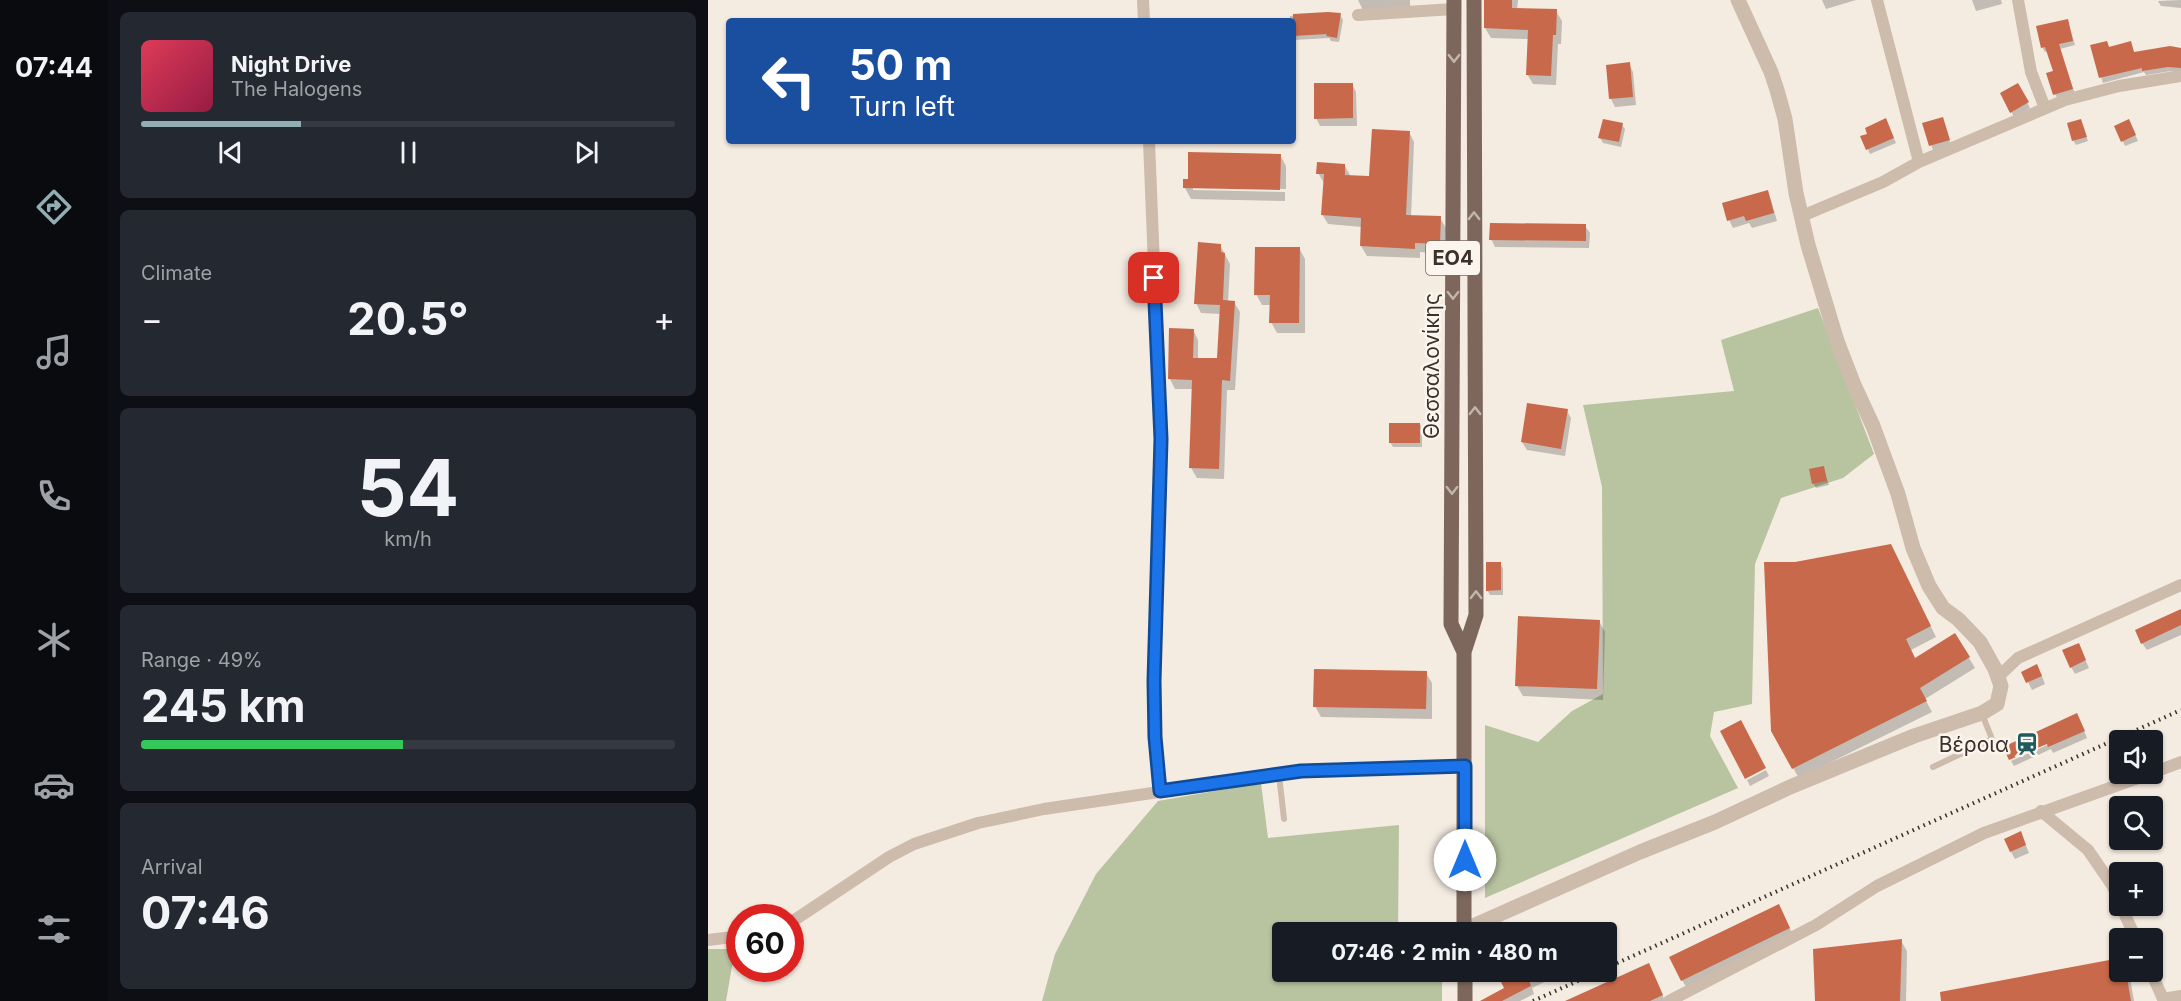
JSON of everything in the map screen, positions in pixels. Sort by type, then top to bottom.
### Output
[{"type":"main road","name":"Θεσσαλονίκης","points":[[1464,652],[1476,615],[1474,0]]},
{"type":"main road","name":"Θεσσαλονίκης","points":[[1451,3],[1451,624],[1464,652]]},
{"type":"main road","name":"ΕΟ4","points":[[1464,652],[1464,922]]},
{"type":"main road","points":[[1465,982],[1465,1001]]},
{"type":"street","points":[[1143,0],[1144,18]]},
{"type":"street","points":[[1486,922],[1790,787],[1914,736],[1982,714],[1997,704],[2001,686],[1980,642],[1958,619],[1943,608],[1929,586],[1877,438],[1837,341],[1808,245],[1796,193],[1785,119],[1774,81],[1738,0]]},
{"type":"street","points":[[1877,0],[1919,162]]},
{"type":"street","points":[[2018,0],[2031,72],[2045,108]]},
{"type":"street","points":[[1358,15],[1451,3]]},
{"type":"street","points":[[1802,216],[1883,182],[1919,162],[2065,100],[2108,88],[2181,76]]},
{"type":"street","points":[[1149,144],[1161,439],[1154,681],[1155,737],[1160,791]]},
{"type":"street","points":[[1998,677],[2018,658],[2181,585]]},
{"type":"street","points":[[2163,769],[2181,762]]},
{"type":"street","points":[[804,913],[866,871],[914,844],[978,823],[1044,809],[1301,771],[1465,766]]},
{"type":"street","points":[[1669,1001],[1816,925],[1877,886],[1984,833],[2119,784]]},
{"type":"street","points":[[2042,811],[2088,850],[2109,881]]},
{"type":"street","points":[[708,940],[726,938]]},
{"type":"street","points":[[2155,982],[2163,1000],[2181,996]]},
{"type":"lane","points":[[1933,767],[1992,739],[1982,714]]},
{"type":"lane","points":[[1279,774],[1284,819]]},
{"type":"green space","points":[[1818,308],[1874,454],[1843,478],[1781,498],[1755,564],[1752,704],[1714,712],[1710,736],[1738,788],[1485,898],[1485,725],[1538,742],[1572,711],[1603,694],[1602,487],[1583,405],[1734,391],[1721,340]]},
{"type":"green space","points":[[1261,783],[1268,838],[1399,825],[1398,922],[1272,922],[1272,982],[1442,982],[1442,1001],[1042,1001],[1055,954],[1096,874],[1158,801]]},
{"type":"green space","points":[[708,949],[726,949],[726,982],[729,982],[726,1001],[708,1001]]},
{"type":"building","points":[[1484,0],[1512,0],[1512,8],[1557,9],[1551,76],[1526,75],[1528,30],[1484,28]]},
{"type":"building","points":[[1341,13],[1337,38],[1326,36],[1327,34],[1296,36],[1296,18],[1293,18],[1293,14]]},
{"type":"building","points":[[2068,19],[2073,41],[2059,44],[2073,89],[2053,95],[2046,73],[2053,71],[2045,47],[2041,48],[2036,26]]},
{"type":"building","points":[[2107,41],[2109,47],[2131,41],[2134,52],[2170,46],[2181,48],[2181,68],[2168,67],[2142,71],[2142,68],[2099,78],[2090,45]]},
{"type":"building","points":[[1630,62],[1633,97],[1609,99],[1606,65]]},
{"type":"building","points":[[1314,83],[1353,83],[1353,118],[1314,119]]},
{"type":"building","points":[[2018,83],[2029,102],[2010,113],[2000,93]]},
{"type":"building","points":[[1943,117],[1950,140],[1929,146],[1922,123]]},
{"type":"building","points":[[1886,118],[1894,138],[1866,150],[1860,136],[1867,134],[1865,128]]},
{"type":"building","points":[[1603,119],[1623,123],[1619,142],[1598,138]]},
{"type":"building","points":[[2081,119],[2087,137],[2072,141],[2067,123]]},
{"type":"building","points":[[2129,119],[2136,135],[2121,142],[2114,126]]},
{"type":"building","points":[[1372,129],[1410,131],[1406,215],[1441,216],[1440,244],[1415,243],[1415,249],[1360,246],[1361,218],[1321,215],[1324,174],[1316,174],[1317,162],[1345,164],[1345,175],[1369,176]]},
{"type":"building","points":[[1188,152],[1281,154],[1280,190],[1183,188],[1183,179],[1188,179]]},
{"type":"building","points":[[1768,190],[1774,213],[1746,221],[1744,216],[1727,221],[1722,203]]},
{"type":"building","points":[[1490,223],[1586,224],[1586,241],[1489,240]]},
{"type":"building","points":[[1198,242],[1221,244],[1221,252],[1225,253],[1223,300],[1235,301],[1230,381],[1222,380],[1219,469],[1189,468],[1192,380],[1168,379],[1169,328],[1194,329],[1193,358],[1217,358],[1220,305],[1194,304]]},
{"type":"building","points":[[1255,247],[1300,247],[1299,323],[1269,323],[1270,295],[1254,295]]},
{"type":"building","points":[[1527,403],[1568,409],[1561,449],[1521,442]]},
{"type":"building","points":[[1389,423],[1420,423],[1420,443],[1389,443]]},
{"type":"building","points":[[1824,466],[1827,481],[1812,484],[1809,469]]},
{"type":"building","points":[[1891,544],[1931,626],[1906,639],[1915,658],[1955,633],[1970,657],[1920,688],[1927,701],[1792,769],[1771,731],[1764,562],[1795,562]]},
{"type":"building","points":[[1486,562],[1501,562],[1501,590],[1486,591]]},
{"type":"building","points":[[2181,609],[2181,625],[2141,644],[2135,630]]},
{"type":"building","points":[[1518,616],[1600,620],[1597,689],[1515,686]]},
{"type":"building","points":[[2079,643],[2086,660],[2070,668],[2062,650]]},
{"type":"building","points":[[2037,664],[2042,676],[2026,683],[2021,672]]},
{"type":"building","points":[[1314,669],[1427,671],[1426,709],[1313,707]]},
{"type":"building","points":[[2077,713],[2085,731],[2009,760],[2003,747]]},
{"type":"building","points":[[1741,720],[1766,768],[1745,779],[1720,731]]},
{"type":"building","points":[[2021,831],[2026,845],[2010,852],[2004,839]]},
{"type":"building","points":[[1779,904],[1790,928],[1681,981],[1669,957]]},
{"type":"building","points":[[1902,939],[1900,1001],[1815,1001],[1813,949]]},
{"type":"building","points":[[2109,960],[2109,982],[2128,982],[2131,1001],[1941,1001],[1940,992]]},
{"type":"building","points":[[1649,963],[1663,995],[1650,1001],[1565,1001],[1607,982],[1617,982],[1617,977]]},
{"type":"building","points":[[1501,982],[1530,982],[1531,986],[1502,1001],[1480,1001],[1504,988]]},
{"type":"railway","points":[[1617,963],[2181,710]]},
{"type":"railway","points":[[1533,1001],[1576,982]]},
{"type":"place","name":"Βέροια","points":[[2027,744]]},
{"type":"route","points":[[1154,278],[1161,439],[1154,681],[1155,737],[1160,791],[1301,771],[1465,766],[1465,860]]}]
